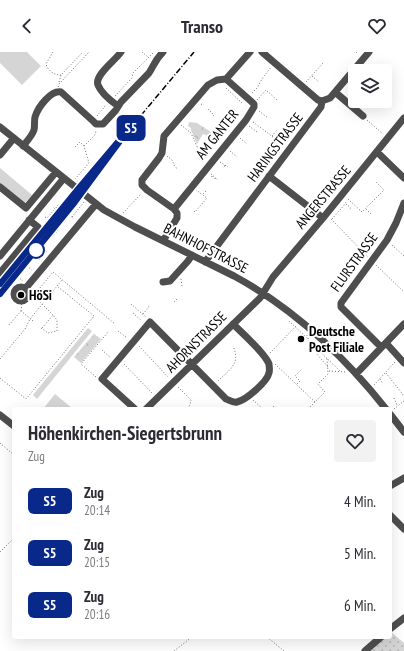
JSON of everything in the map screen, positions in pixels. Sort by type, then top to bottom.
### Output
[{"type":"street","points":[[118,106],[98,85],[97,80],[99,75],[122,52]]},
{"type":"street","points":[[23,146],[34,130],[38,110],[58,87],[93,122],[102,124],[149,73],[156,59],[163,52]]},
{"type":"street","points":[[163,241],[177,218],[177,213],[174,209],[145,189],[142,186],[142,180],[162,153],[164,136],[208,85],[217,80],[226,79],[250,52]]},
{"type":"street","points":[[262,52],[302,87],[322,102]]},
{"type":"street","name":"HARINGSTRASSE","points":[[205,262],[321,107],[322,102],[328,100],[369,52]]},
{"type":"street","name":"AM GANTER","points":[[174,209],[246,120],[254,105],[226,79]]},
{"type":"street","points":[[335,92],[363,116]]},
{"type":"street","name":"ANGERSTRASSE","points":[[263,293],[273,277],[378,152],[404,118]]},
{"type":"street","name":"BAHNHOFSTRASSE","points":[[0,127],[96,204],[135,227],[234,276],[263,293],[298,324],[326,344],[352,374],[386,407]]},
{"type":"street","points":[[0,155],[14,138]]},
{"type":"street","points":[[378,152],[404,178]]},
{"type":"street","points":[[0,187],[26,208],[56,172]]},
{"type":"street","points":[[269,176],[323,218]]},
{"type":"street","points":[[0,256],[64,178]]},
{"type":"street","name":"FLURSTRASSE","points":[[384,345],[341,307],[341,303],[346,294],[387,240],[404,203]]},
{"type":"street","points":[[29,293],[18,288],[14,294],[17,301],[25,301],[29,293],[79,224],[96,204]]},
{"type":"street","points":[[0,273],[38,227],[29,220]]},
{"type":"street","points":[[163,282],[170,280],[192,255]]},
{"type":"street","name":"AHORNSTRASSE","points":[[148,407],[260,298],[263,293]]},
{"type":"street","points":[[133,407],[102,380],[148,324],[226,398],[231,401],[238,402],[249,396],[266,379],[269,373],[269,363],[266,358],[231,326]]},
{"type":"street","points":[[352,374],[384,345],[404,324]]},
{"type":"street","points":[[384,345],[400,362]]},
{"type":"street","name":"BAHNHOFSTRASSE","points":[[392,414],[404,432]]},
{"type":"street","points":[[0,415],[12,424]]},
{"type":"street","points":[[392,485],[404,478]]},
{"type":"street","points":[[392,517],[404,529]]},
{"type":"street","points":[[392,627],[404,618]]},
{"type":"street","points":[[365,651],[379,639]]},
{"type":"path","points":[[53,52],[46,64],[47,67],[53,73],[61,75]]},
{"type":"path","points":[[58,87],[61,75],[83,52]]},
{"type":"path","points":[[58,87],[89,52]]},
{"type":"path","points":[[142,52],[148,58]]},
{"type":"path","points":[[96,115],[132,78],[133,73],[154,52]]},
{"type":"path","points":[[302,87],[323,63]]},
{"type":"path","points":[[249,96],[257,88],[271,67]]},
{"type":"path","points":[[312,76],[319,82]]},
{"type":"path","points":[[269,116],[266,117],[254,105],[266,90],[277,100],[276,101]]},
{"type":"path","points":[[200,104],[204,105]]},
{"type":"path","points":[[208,109],[214,115],[213,116]]},
{"type":"path","points":[[363,116],[388,139]]},
{"type":"path","points":[[246,120],[256,131],[258,129]]},
{"type":"path","points":[[246,120],[261,129],[262,128],[273,136],[277,130]]},
{"type":"path","points":[[177,121],[191,133],[199,152],[228,168]]},
{"type":"path","points":[[84,146],[95,135],[98,124]]},
{"type":"path","points":[[234,134],[246,144],[249,142]]},
{"type":"path","points":[[277,140],[282,134]]},
{"type":"path","points":[[71,184],[89,163],[84,146],[80,142],[75,146]]},
{"type":"path","points":[[225,146],[236,156],[239,154]]},
{"type":"path","points":[[162,153],[172,160],[175,167],[178,169]]},
{"type":"path","points":[[206,170],[218,180]]},
{"type":"path","points":[[341,196],[362,212],[384,190],[375,181]]},
{"type":"path","points":[[192,187],[207,198],[195,212],[194,211]]},
{"type":"path","points":[[123,213],[145,189]]},
{"type":"path","points":[[203,194],[207,190]]},
{"type":"path","points":[[341,196],[351,208],[349,210]]},
{"type":"path","points":[[72,217],[85,201]]},
{"type":"path","points":[[346,203],[332,219],[404,292]]},
{"type":"path","points":[[48,222],[45,220],[46,217],[55,209],[53,207]]},
{"type":"path","points":[[366,208],[371,214]]},
{"type":"path","points":[[0,298],[59,229],[57,228],[68,214],[79,224]]},
{"type":"path","points":[[387,240],[404,256]]},
{"type":"path","points":[[53,315],[42,328],[48,333],[56,331],[58,319],[29,293],[53,272],[115,324]]},
{"type":"path","points":[[182,277],[182,286]]},
{"type":"path","points":[[0,359],[62,280]]},
{"type":"path","points":[[0,378],[26,399],[94,316],[57,286]]},
{"type":"path","points":[[174,302],[178,299]]},
{"type":"path","points":[[9,325],[21,311],[22,302]]},
{"type":"path","points":[[131,304],[142,314],[148,324]]},
{"type":"path","points":[[142,314],[149,308],[148,305]]},
{"type":"path","points":[[21,311],[33,321]]},
{"type":"path","points":[[133,313],[148,324]]},
{"type":"path","points":[[216,320],[222,320],[231,326]]},
{"type":"path","points":[[289,321],[298,324],[308,340],[340,371]]},
{"type":"path","points":[[266,358],[298,324]]},
{"type":"path","points":[[102,380],[81,364],[109,331]]},
{"type":"path","points":[[118,331],[133,342],[191,400],[188,407]]},
{"type":"path","points":[[213,386],[234,365],[236,361],[236,353],[233,346]]},
{"type":"path","points":[[317,348],[316,354],[328,367]]},
{"type":"path","points":[[102,350],[118,361],[157,398]]},
{"type":"path","points":[[310,407],[325,392],[318,384],[328,374],[327,358]]},
{"type":"path","points":[[372,386],[386,372],[400,362]]},
{"type":"path","points":[[274,363],[315,402]]},
{"type":"path","points":[[297,384],[300,381],[295,376],[302,369]]},
{"type":"path","points":[[329,371],[340,371],[352,374]]},
{"type":"path","points":[[386,372],[404,396]]},
{"type":"path","points":[[380,379],[383,384]]},
{"type":"path","points":[[249,396],[261,407]]},
{"type":"path","points":[[394,398],[398,406]]},
{"type":"path","points":[[392,410],[404,401]]},
{"type":"path","points":[[0,443],[12,453]]},
{"type":"path","points":[[0,552],[12,540]]},
{"type":"path","points":[[174,651],[189,639]]},
{"type":"path","points":[[269,639],[284,651]]},
{"type":"green space","points":[[0,52],[27,52],[41,66],[22,85],[0,63]]},
{"type":"green space","points":[[189,122],[197,123],[211,132],[208,136],[203,134],[197,144],[191,128],[188,126]]},
{"type":"green space","points":[[0,168],[32,195],[24,204],[0,184]]},
{"type":"green space","points":[[88,328],[92,331],[37,399],[33,395]]},
{"type":"green space","points":[[94,334],[101,339],[81,363],[74,357]]},
{"type":"green space","points":[[55,394],[71,407],[45,407]]},
{"type":"green space","points":[[392,633],[404,643],[404,651],[369,651],[382,639],[392,639]]},
{"type":"railway","points":[[0,284],[194,52]]},
{"type":"railway","points":[[0,294],[87,187]]},
{"type":"train","name":"S5","points":[[0,284],[133,124],[75,202],[0,294]]},
{"type":"place","name":"HöSi","points":[[21,295]]},
{"type":"place","name":"Deutsche Post Filiale","points":[[301,339]]}]
